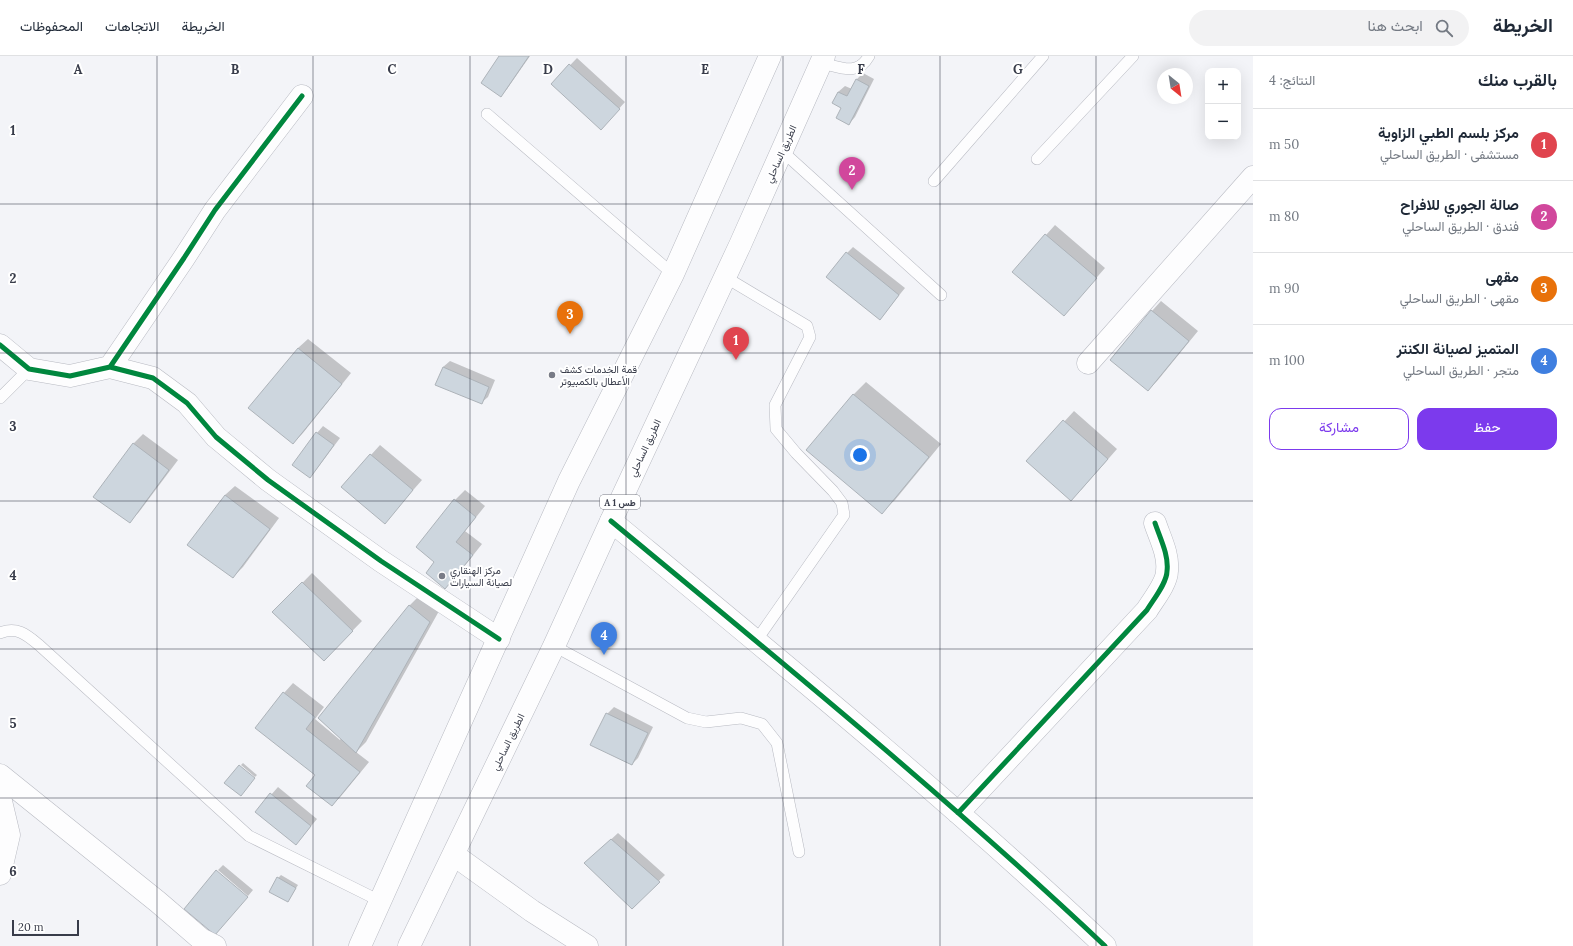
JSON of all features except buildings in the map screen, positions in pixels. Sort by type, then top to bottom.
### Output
[{"type":"main road","points":[[360,946],[569,481],[673,274],[770,56]]},
{"type":"main road","name":"الطريق الساحلي","points":[[409,946],[554,646],[725,277],[822,59]]},
{"type":"main road","points":[[110,367],[215,210],[302,96]]},
{"type":"main road","points":[[1088,363],[1253,177]]},
{"type":"main road","points":[[0,345],[29,369],[70,376],[110,367],[153,378],[187,403],[216,437],[268,480],[381,561],[440,601],[499,638]]},
{"type":"main road","points":[[611,521],[756,641],[958,813],[1056,899],[1105,946]]},
{"type":"main road","points":[[958,813],[1147,610],[1160,589],[1168,572],[1166,554],[1155,523]]},
{"type":"main road","points":[[0,775],[158,902],[201,939],[216,946]]},
{"type":"main road","points":[[0,797],[8,835],[0,874]]},
{"type":"main road","points":[[454,855],[532,911],[587,946]]},
{"type":"lane","points":[[822,59],[852,70],[860,68],[869,56]]},
{"type":"lane","points":[[934,181],[1043,56]]},
{"type":"lane","points":[[1037,159],[1133,56]]},
{"type":"lane","points":[[487,114],[673,274]]},
{"type":"lane","points":[[782,151],[941,295]]},
{"type":"lane","points":[[725,277],[807,326],[810,337],[775,405],[776,429],[796,453],[833,491],[842,503],[844,515],[756,641]]},
{"type":"lane","points":[[0,398],[29,369]]},
{"type":"lane","points":[[0,633],[7,630],[23,633],[39,645],[250,836],[380,901]]},
{"type":"lane","points":[[554,646],[687,718],[706,722],[741,718],[762,724],[777,743],[799,852]]},
{"type":"cycle path","points":[[110,367],[215,210],[302,96]]},
{"type":"cycle path","points":[[0,345],[29,369],[70,376],[110,367],[153,378],[187,403],[216,437],[268,480],[381,561],[499,639]]},
{"type":"cycle path","points":[[611,521],[923,782],[985,836],[1105,946]]},
{"type":"cycle path","points":[[958,813],[1147,610],[1165,581],[1167,571],[1167,559],[1155,523]]},
{"type":"place","name":"صالة الجوري للافراح","points":[[852,190]]},
{"type":"place","name":"مقهى","points":[[570,334]]},
{"type":"place","name":"مركز بلسم الطبي الزاوية","points":[[736,360]]},
{"type":"place","name":"قمة الخدمات كشف الأعطال بالكمبيوتر","points":[[552,375]]},
{"type":"place","name":"مركز الهنقاري لصيانة السيارات","points":[[442,576]]},
{"type":"place","name":"المتميز لصيانة الكنتر","points":[[604,655]]}]
